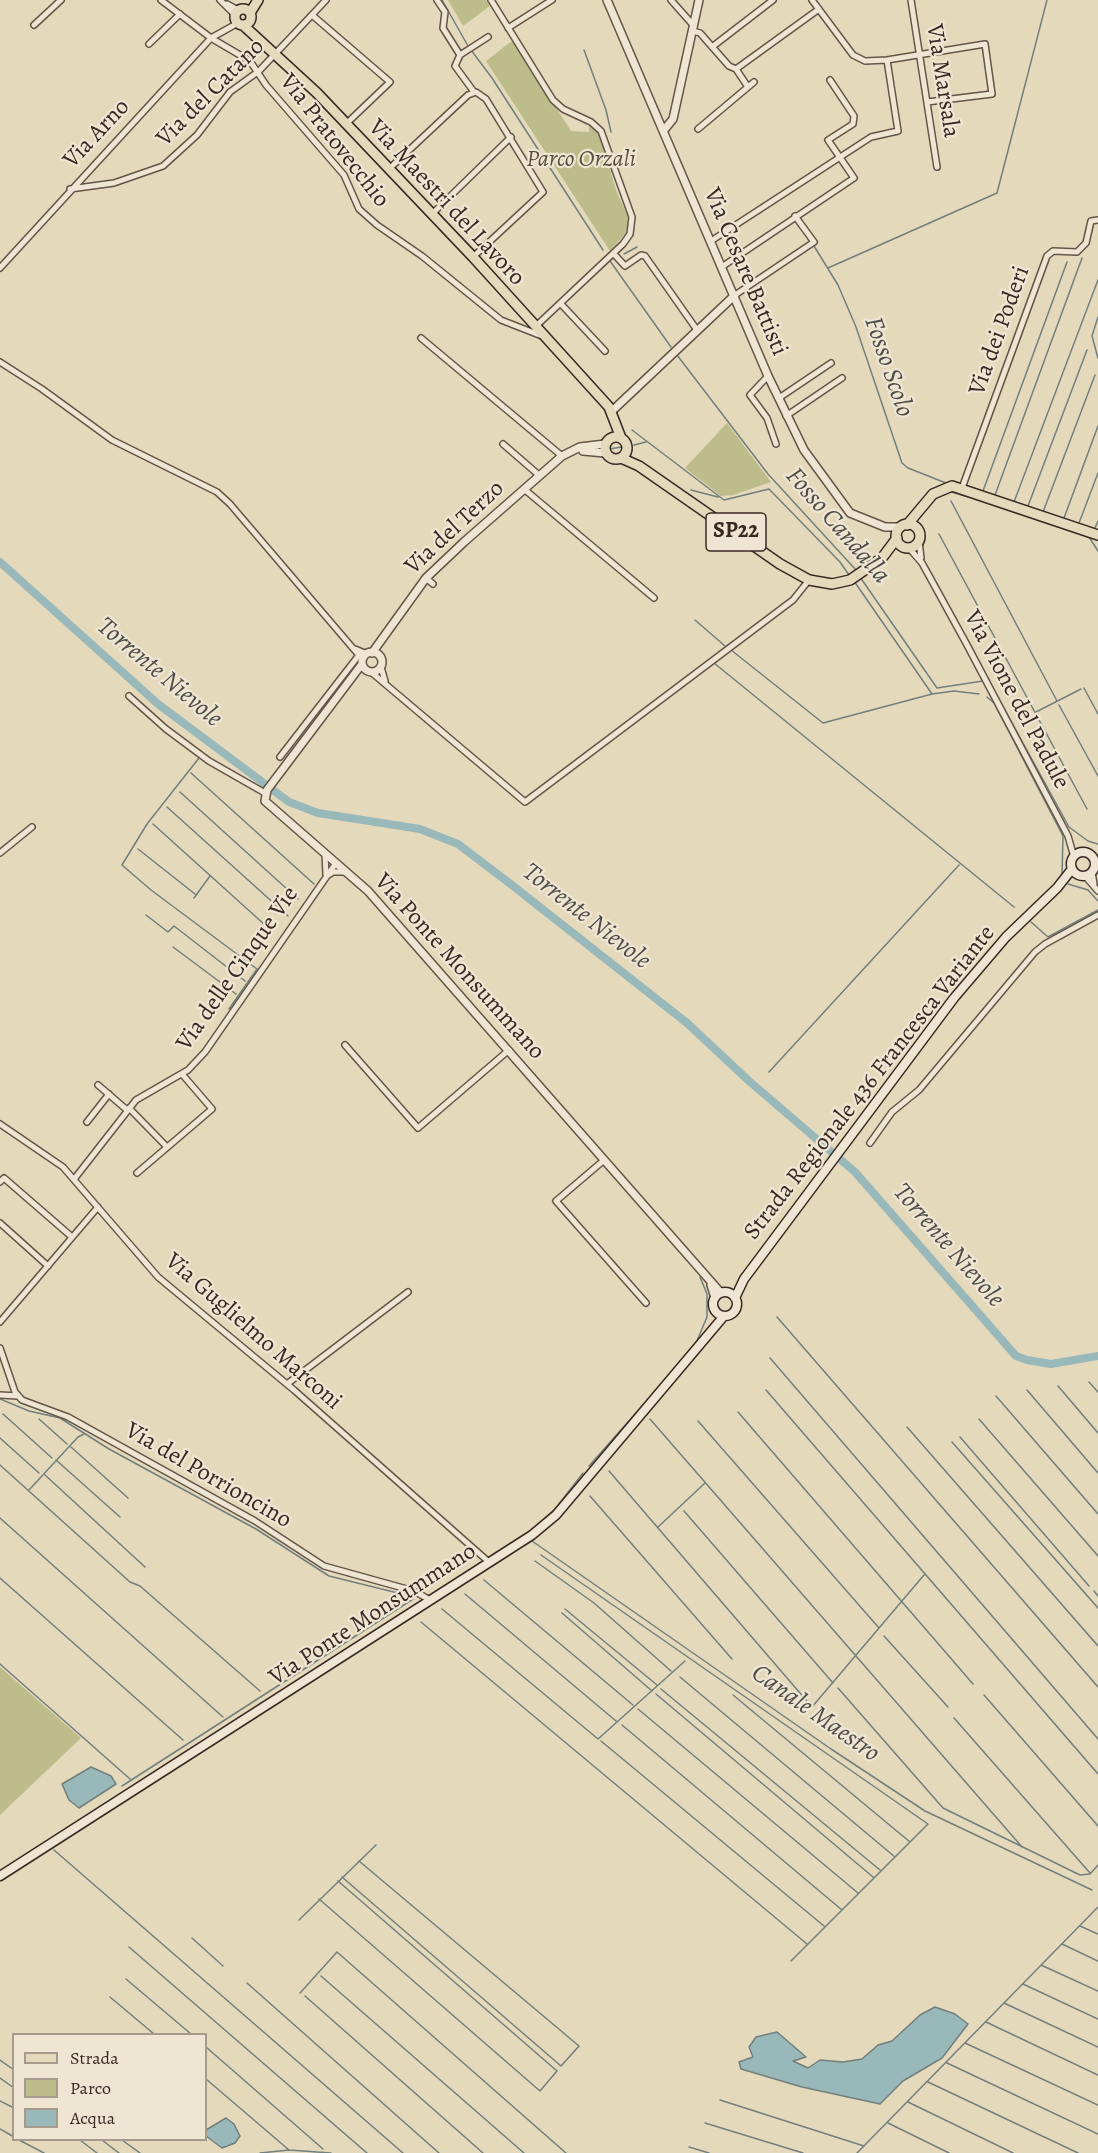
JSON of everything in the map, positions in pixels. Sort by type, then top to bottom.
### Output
[{"type":"main road","points":[[242,17],[258,0]]},
{"type":"main road","name":"Via Maestri del Lavoro","points":[[242,17],[274,55],[346,124],[473,257],[612,411]]},
{"type":"main road","points":[[602,399],[610,417],[607,445]]},
{"type":"main road","points":[[612,411],[621,438],[626,444],[623,455]]},
{"type":"main road","points":[[607,445],[621,438]]},
{"type":"main road","name":"SP22","points":[[607,445],[614,459],[623,455],[780,564],[809,580],[839,584],[857,577],[874,565],[902,537],[919,541]]},
{"type":"main road","points":[[902,537],[925,503],[940,489],[962,488],[1098,535]]},
{"type":"main road","points":[[919,541],[918,530],[925,503]]},
{"type":"main road","points":[[902,537],[918,530]]},
{"type":"main road","points":[[1088,853],[1096,859],[1082,873],[1074,857],[1080,853],[1098,849]]},
{"type":"main road","name":"Strada Regionale 436 Francesca Variante","points":[[725,1296],[744,1279],[972,975],[1006,937],[1057,888],[1082,873]]},
{"type":"main road","points":[[725,1296],[735,1310],[720,1314],[713,1304],[725,1296]]},
{"type":"main road","name":"Via Ponte Monsummano","points":[[0,1876],[532,1535],[556,1515],[688,1361],[720,1314]]},
{"type":"street","points":[[34,25],[61,0]]},
{"type":"street","name":"Via Pratovecchio","points":[[160,0],[211,38],[250,62],[259,71],[266,85],[344,175],[359,209],[497,317],[544,337]]},
{"type":"street","points":[[221,0],[242,17]]},
{"type":"street","name":"Via del Catano","points":[[70,189],[114,183],[163,166],[197,135],[231,92],[259,71],[326,0]]},
{"type":"street","points":[[437,0],[445,12],[443,28],[461,55]]},
{"type":"street","points":[[491,0],[556,103],[594,124],[603,134],[632,217],[628,238],[535,327]]},
{"type":"street","points":[[508,28],[552,0]]},
{"type":"street","name":"Via Cesare Battisti","points":[[607,0],[723,266],[768,376],[804,450],[850,513],[885,527],[902,537]]},
{"type":"street","points":[[671,0],[693,28],[729,66],[736,69],[748,87]]},
{"type":"street","points":[[664,130],[673,119],[699,0]]},
{"type":"street","points":[[712,47],[773,0]]},
{"type":"street","name":"Via Marsala","points":[[911,0],[938,167]]},
{"type":"street","points":[[816,1],[819,9],[853,55],[865,61],[888,60],[985,44],[992,94],[927,102]]},
{"type":"street","points":[[736,69],[819,9]]},
{"type":"street","points":[[149,44],[180,14]]},
{"type":"street","points":[[312,15],[390,82],[346,124]]},
{"type":"street","name":"Via Arno","points":[[0,268],[70,189],[211,38],[242,17]]},
{"type":"street","points":[[473,257],[543,192],[486,99],[474,92],[455,66],[461,55],[488,37]]},
{"type":"street","points":[[711,241],[871,137],[898,131],[888,60]]},
{"type":"street","points":[[723,266],[854,178],[828,140],[853,124],[854,116],[830,80]]},
{"type":"street","points":[[698,129],[754,82]]},
{"type":"street","points":[[389,170],[474,92]]},
{"type":"street","points":[[431,215],[511,137]]},
{"type":"street","points":[[612,411],[735,295],[814,242],[795,216]]},
{"type":"street","name":"Via dei Poderi","points":[[962,488],[1047,256],[1053,251],[1077,252],[1086,243],[1091,221],[1098,220]]},
{"type":"street","points":[[613,254],[625,266],[639,256],[645,256],[697,330]]},
{"type":"street","points":[[561,304],[605,351]]},
{"type":"street","points":[[420,338],[566,454],[607,445]]},
{"type":"street","points":[[0,362],[42,389],[112,440],[217,492],[386,683],[525,802],[797,597],[809,580]]},
{"type":"street","points":[[779,398],[831,363]]},
{"type":"street","points":[[768,376],[750,395],[767,418],[776,444]]},
{"type":"street","points":[[786,416],[842,378]]},
{"type":"street","points":[[503,444],[540,476]]},
{"type":"street","name":"Via del Terzo","points":[[366,661],[426,578],[566,454]]},
{"type":"street","points":[[524,489],[654,598]]},
{"type":"street","points":[[902,537],[922,563]]},
{"type":"street","points":[[919,541],[922,563]]},
{"type":"street","name":"Via Vione del Padule","points":[[922,563],[1068,836],[1074,857]]},
{"type":"street","points":[[426,578],[433,584]]},
{"type":"street","points":[[383,635],[380,657],[386,683]]},
{"type":"street","points":[[280,757],[347,679],[366,661],[380,657]]},
{"type":"street","points":[[366,661],[381,667]]},
{"type":"street","points":[[129,696],[166,729],[209,761],[266,792],[347,679],[366,661]]},
{"type":"street","name":"Via Ponte Monsummano","points":[[266,792],[265,801],[272,809],[368,891],[509,1050],[711,1285],[725,1296]]},
{"type":"street","points":[[0,853],[32,828]]},
{"type":"street","name":"Via delle Cinque Vie","points":[[325,854],[327,866],[325,876]]},
{"type":"street","name":"Via delle Cinque Vie","points":[[75,1178],[136,1100],[182,1074],[197,1062],[336,862]]},
{"type":"street","name":"Via delle Cinque Vie","points":[[325,876],[333,872],[347,872]]},
{"type":"street","points":[[1082,873],[1098,891]]},
{"type":"street","points":[[870,1143],[892,1112],[919,1090],[1035,952],[1045,944],[1098,915]]},
{"type":"street","points":[[345,1045],[418,1128],[509,1050]]},
{"type":"street","points":[[137,1173],[212,1109],[182,1074]]},
{"type":"street","points":[[98,1085],[128,1109],[167,1147]]},
{"type":"street","points":[[87,1122],[109,1094]]},
{"type":"street","name":"Via Guglielmo Marconi","points":[[1,1126],[51,1158],[75,1178],[158,1277],[200,1309],[226,1335],[287,1384],[490,1563]]},
{"type":"street","points":[[603,1161],[556,1201],[646,1303]]},
{"type":"street","points":[[0,1182],[4,1178],[72,1237]]},
{"type":"street","points":[[0,1322],[98,1207]]},
{"type":"street","points":[[0,1223],[48,1266]]},
{"type":"street","points":[[287,1384],[408,1292]]},
{"type":"street","points":[[0,1348],[18,1396]]},
{"type":"street","name":"Via del Porrioncino","points":[[0,1395],[18,1396],[68,1417],[129,1453],[255,1521],[324,1566],[349,1575],[414,1591],[430,1600]]},
{"type":"green space","points":[[448,0],[486,0],[490,6],[463,26]]},
{"type":"green space","name":"Parco Orzali","points":[[513,40],[571,131],[589,132],[589,125],[600,135],[616,190],[628,217],[626,233],[610,251],[486,61]]},
{"type":"green space","points":[[727,423],[771,482],[733,495],[721,496],[685,468]]},
{"type":"green space","points":[[0,1667],[81,1738],[0,1815]]},
{"type":"water","points":[[91,1767],[111,1776],[116,1784],[79,1808],[69,1800],[62,1784]]},
{"type":"water","points":[[935,2007],[955,2014],[968,2024],[942,2058],[903,2081],[880,2104],[802,2087],[741,2069],[739,2062],[753,2057],[749,2047],[756,2037],[777,2032],[806,2057],[793,2061],[808,2068],[820,2060],[843,2062],[862,2059],[878,2045],[892,2041],[920,2015]]},
{"type":"water","points":[[226,2118],[234,2124],[240,2136],[235,2143],[222,2148],[207,2137],[207,2129]]},
{"type":"waterway","name":"Fosso Candalla","points":[[442,0],[468,46]]},
{"type":"waterway","points":[[828,268],[997,193],[1047,0]]},
{"type":"waterway","name":"Fosso Candalla","points":[[471,50],[492,78],[603,250]]},
{"type":"waterway","points":[[584,50],[606,110],[611,132]]},
{"type":"waterway","name":"Fosso Scolo","points":[[814,246],[838,285],[856,327],[902,463],[908,468],[946,483]]},
{"type":"waterway","points":[[624,254],[637,247]]},
{"type":"waterway","points":[[995,495],[1082,258]]},
{"type":"waterway","name":"Fosso Candalla","points":[[610,261],[671,347]]},
{"type":"waterway","points":[[983,491],[1067,262]]},
{"type":"waterway","points":[[1014,502],[1098,280]]},
{"type":"waterway","points":[[1098,317],[1092,336],[1098,358]]},
{"type":"waterway","points":[[1028,506],[1087,350]]},
{"type":"waterway","name":"Fosso Candalla","points":[[677,355],[768,474],[856,570]]},
{"type":"waterway","points":[[1043,512],[1095,375]]},
{"type":"waterway","points":[[1064,518],[1098,426]]},
{"type":"waterway","points":[[632,430],[724,500],[769,489],[840,562],[849,575]]},
{"type":"waterway","points":[[634,445],[646,442]]},
{"type":"waterway","points":[[609,449],[622,447]]},
{"type":"waterway","points":[[1079,523],[1098,473]]},
{"type":"waterway","points":[[691,490],[718,497]]},
{"type":"waterway","name":"Fosso Scolo","points":[[948,491],[969,497]]},
{"type":"waterway","points":[[951,501],[1057,701]]},
{"type":"waterway","name":"Fosso Scolo","points":[[988,503],[1089,537],[1098,551]]},
{"type":"waterway","points":[[1095,528],[1098,521]]},
{"type":"waterway","points":[[939,534],[1087,809]]},
{"type":"waterway","name":"Torrente Nievole","points":[[0,562],[158,704],[289,802],[318,813],[420,829],[458,844],[508,882],[687,1023],[749,1081],[855,1172],[1016,1356],[1051,1364],[1098,1356]]},
{"type":"waterway","name":"Fosso Candalla","points":[[860,577],[937,688],[983,681]]},
{"type":"waterway","points":[[854,581],[932,694]]},
{"type":"waterway","points":[[695,620],[725,646]]},
{"type":"waterway","points":[[731,650],[823,723],[932,694],[954,691],[979,694]]},
{"type":"waterway","points":[[714,663],[1014,907]]},
{"type":"waterway","name":"Fosso Candalla","points":[[989,681],[1069,827],[1088,841],[1098,844]]},
{"type":"waterway","points":[[1084,688],[1098,714]]},
{"type":"waterway","points":[[1036,712],[1081,689]]},
{"type":"waterway","points":[[987,697],[994,703],[1063,836],[1062,876]]},
{"type":"waterway","points":[[1059,705],[1098,776]]},
{"type":"waterway","points":[[199,758],[147,824],[122,865],[151,890],[257,969],[229,1009]]},
{"type":"waterway","points":[[191,773],[314,884]]},
{"type":"waterway","points":[[180,792],[298,899]]},
{"type":"waterway","points":[[167,807],[288,916]]},
{"type":"waterway","points":[[153,824],[265,925]]},
{"type":"waterway","points":[[138,849],[195,894]]},
{"type":"waterway","points":[[769,1072],[959,865]]},
{"type":"waterway","points":[[194,898],[210,876]]},
{"type":"waterway","points":[[1068,884],[1088,890],[1098,901]]},
{"type":"waterway","points":[[1031,922],[1048,937],[1098,910]]},
{"type":"waterway","points":[[146,915],[168,932],[174,926],[245,981]]},
{"type":"waterway","points":[[173,947],[236,994]]},
{"type":"waterway","points":[[696,1343],[707,1317],[707,1294],[700,1277]]},
{"type":"waterway","points":[[777,1317],[1098,1687]]},
{"type":"waterway","points":[[770,1358],[1098,1739]]},
{"type":"waterway","points":[[589,1466],[666,1379]]},
{"type":"waterway","points":[[1089,1382],[1098,1392]]},
{"type":"waterway","points":[[1058,1386],[1098,1433]]},
{"type":"waterway","points":[[766,1390],[1098,1774]]},
{"type":"waterway","points":[[1027,1390],[1098,1473]]},
{"type":"waterway","points":[[996,1396],[1098,1514]]},
{"type":"waterway","points":[[0,1399],[29,1411],[60,1418],[109,1449],[256,1529],[329,1576],[406,1595],[412,1599]]},
{"type":"waterway","points":[[738,1412],[973,1684]]},
{"type":"waterway","points":[[3,1414],[52,1458]]},
{"type":"waterway","points":[[39,1419],[67,1444]]},
{"type":"waterway","points":[[650,1419],[1022,1847]]},
{"type":"waterway","points":[[979,1419],[1098,1556]]},
{"type":"waterway","points":[[698,1421],[879,1628]]},
{"type":"waterway","points":[[907,1427],[1098,1646]]},
{"type":"waterway","points":[[29,1490],[78,1437],[84,1434]]},
{"type":"waterway","points":[[960,1437],[1089,1586]]},
{"type":"waterway","points":[[0,1438],[39,1473]]},
{"type":"waterway","points":[[952,1442],[1098,1608]]},
{"type":"waterway","points":[[71,1447],[128,1498]]},
{"type":"waterway","points":[[56,1460],[120,1517]]},
{"type":"waterway","points":[[0,1465],[130,1582],[140,1586],[260,1691]]},
{"type":"waterway","points":[[609,1471],[812,1707],[924,1575]]},
{"type":"waterway","points":[[536,1526],[555,1509],[583,1473]]},
{"type":"waterway","points":[[45,1475],[145,1567]]},
{"type":"waterway","points":[[658,1527],[705,1483]]},
{"type":"waterway","points":[[590,1496],[732,1659]]},
{"type":"waterway","points":[[684,1511],[833,1683]]},
{"type":"waterway","points":[[0,1518],[223,1717]]},
{"type":"waterway","points":[[502,1550],[515,1541]]},
{"type":"waterway","name":"Canale Maestro","points":[[532,1541],[831,1749],[925,1811],[1092,1890]]},
{"type":"waterway","points":[[541,1555],[928,1824],[791,1961]]},
{"type":"waterway","points":[[535,1561],[594,1603],[671,1671]]},
{"type":"waterway","points":[[442,1588],[477,1566]]},
{"type":"waterway","points":[[0,1578],[183,1740]]},
{"type":"waterway","points":[[484,1580],[633,1705]]},
{"type":"waterway","points":[[1094,1591],[1098,1596]]},
{"type":"waterway","points":[[465,1594],[616,1721]]},
{"type":"waterway","points":[[122,1786],[413,1599]]},
{"type":"waterway","points":[[442,1609],[598,1739],[685,1661]]},
{"type":"waterway","points":[[565,1609],[657,1685]]},
{"type":"waterway","points":[[562,1613],[652,1691]]},
{"type":"waterway","points":[[421,1622],[807,1944]]},
{"type":"waterway","points":[[884,1636],[948,1707]]},
{"type":"waterway","points":[[0,1664],[130,1779]]},
{"type":"waterway","points":[[680,1677],[895,1857]]},
{"type":"waterway","points":[[838,1688],[943,1808],[1080,1875],[1090,1874],[1098,1865]]},
{"type":"waterway","points":[[661,1689],[880,1870]]},
{"type":"waterway","points":[[656,1694],[873,1877]]},
{"type":"waterway","points":[[733,1695],[910,1842]]},
{"type":"waterway","points":[[984,1695],[1098,1826]]},
{"type":"waterway","points":[[638,1709],[858,1893]]},
{"type":"waterway","points":[[954,1718],[1090,1873]]},
{"type":"waterway","points":[[622,1725],[842,1910]]},
{"type":"waterway","points":[[601,1741],[824,1926]]},
{"type":"waterway","points":[[299,1920],[376,1845]]},
{"type":"waterway","points":[[54,1850],[403,2153]]},
{"type":"waterway","points":[[342,1877],[561,2066],[579,2046],[359,1861]]},
{"type":"waterway","points":[[319,1899],[540,2091],[557,2071],[338,1881]]},
{"type":"waterway","points":[[857,2153],[1098,1907]]},
{"type":"waterway","points":[[1080,1926],[1098,1934]]},
{"type":"waterway","points":[[192,1938],[223,1966]]},
{"type":"waterway","points":[[1062,1944],[1098,1961]]},
{"type":"waterway","points":[[129,1947],[367,2153]]},
{"type":"waterway","points":[[300,1993],[337,1952],[566,2153]]},
{"type":"waterway","points":[[1041,1965],[1098,1991]]},
{"type":"waterway","points":[[321,1976],[524,2153]]},
{"type":"waterway","points":[[126,1979],[190,2033]]},
{"type":"waterway","points":[[247,1983],[439,2153]]},
{"type":"waterway","points":[[1023,1984],[1098,2019]]},
{"type":"waterway","points":[[305,1996],[483,2153]]},
{"type":"waterway","points":[[110,1997],[153,2033]]},
{"type":"waterway","points":[[1004,2003],[1098,2047]]},
{"type":"waterway","points":[[986,2022],[1098,2075]]},
{"type":"waterway","points":[[965,2043],[1098,2105]]},
{"type":"waterway","points":[[207,2048],[323,2149]]},
{"type":"waterway","points":[[0,2060],[12,2069]]},
{"type":"waterway","points":[[947,2063],[1098,2134]]},
{"type":"waterway","points":[[0,2078],[12,2087]]},
{"type":"waterway","points":[[207,2080],[289,2150]]},
{"type":"waterway","points":[[928,2082],[1078,2153]]},
{"type":"waterway","points":[[720,2100],[864,2146]]},
{"type":"waterway","points":[[0,2101],[12,2107]]},
{"type":"waterway","points":[[908,2102],[1013,2153]]},
{"type":"waterway","points":[[705,2123],[803,2153]]},
{"type":"waterway","points":[[888,2123],[949,2153]]},
{"type":"waterway","points":[[0,2129],[12,2136]]},
{"type":"waterway","points":[[21,2141],[44,2153]]},
{"type":"waterway","points":[[81,2141],[97,2153]]},
{"type":"waterway","points":[[103,2141],[119,2153]]},
{"type":"waterway","points":[[123,2141],[140,2153]]},
{"type":"waterway","points":[[689,2147],[709,2153]]},
{"type":"waterway","points":[[260,2153],[289,2150],[331,2153]]}]
